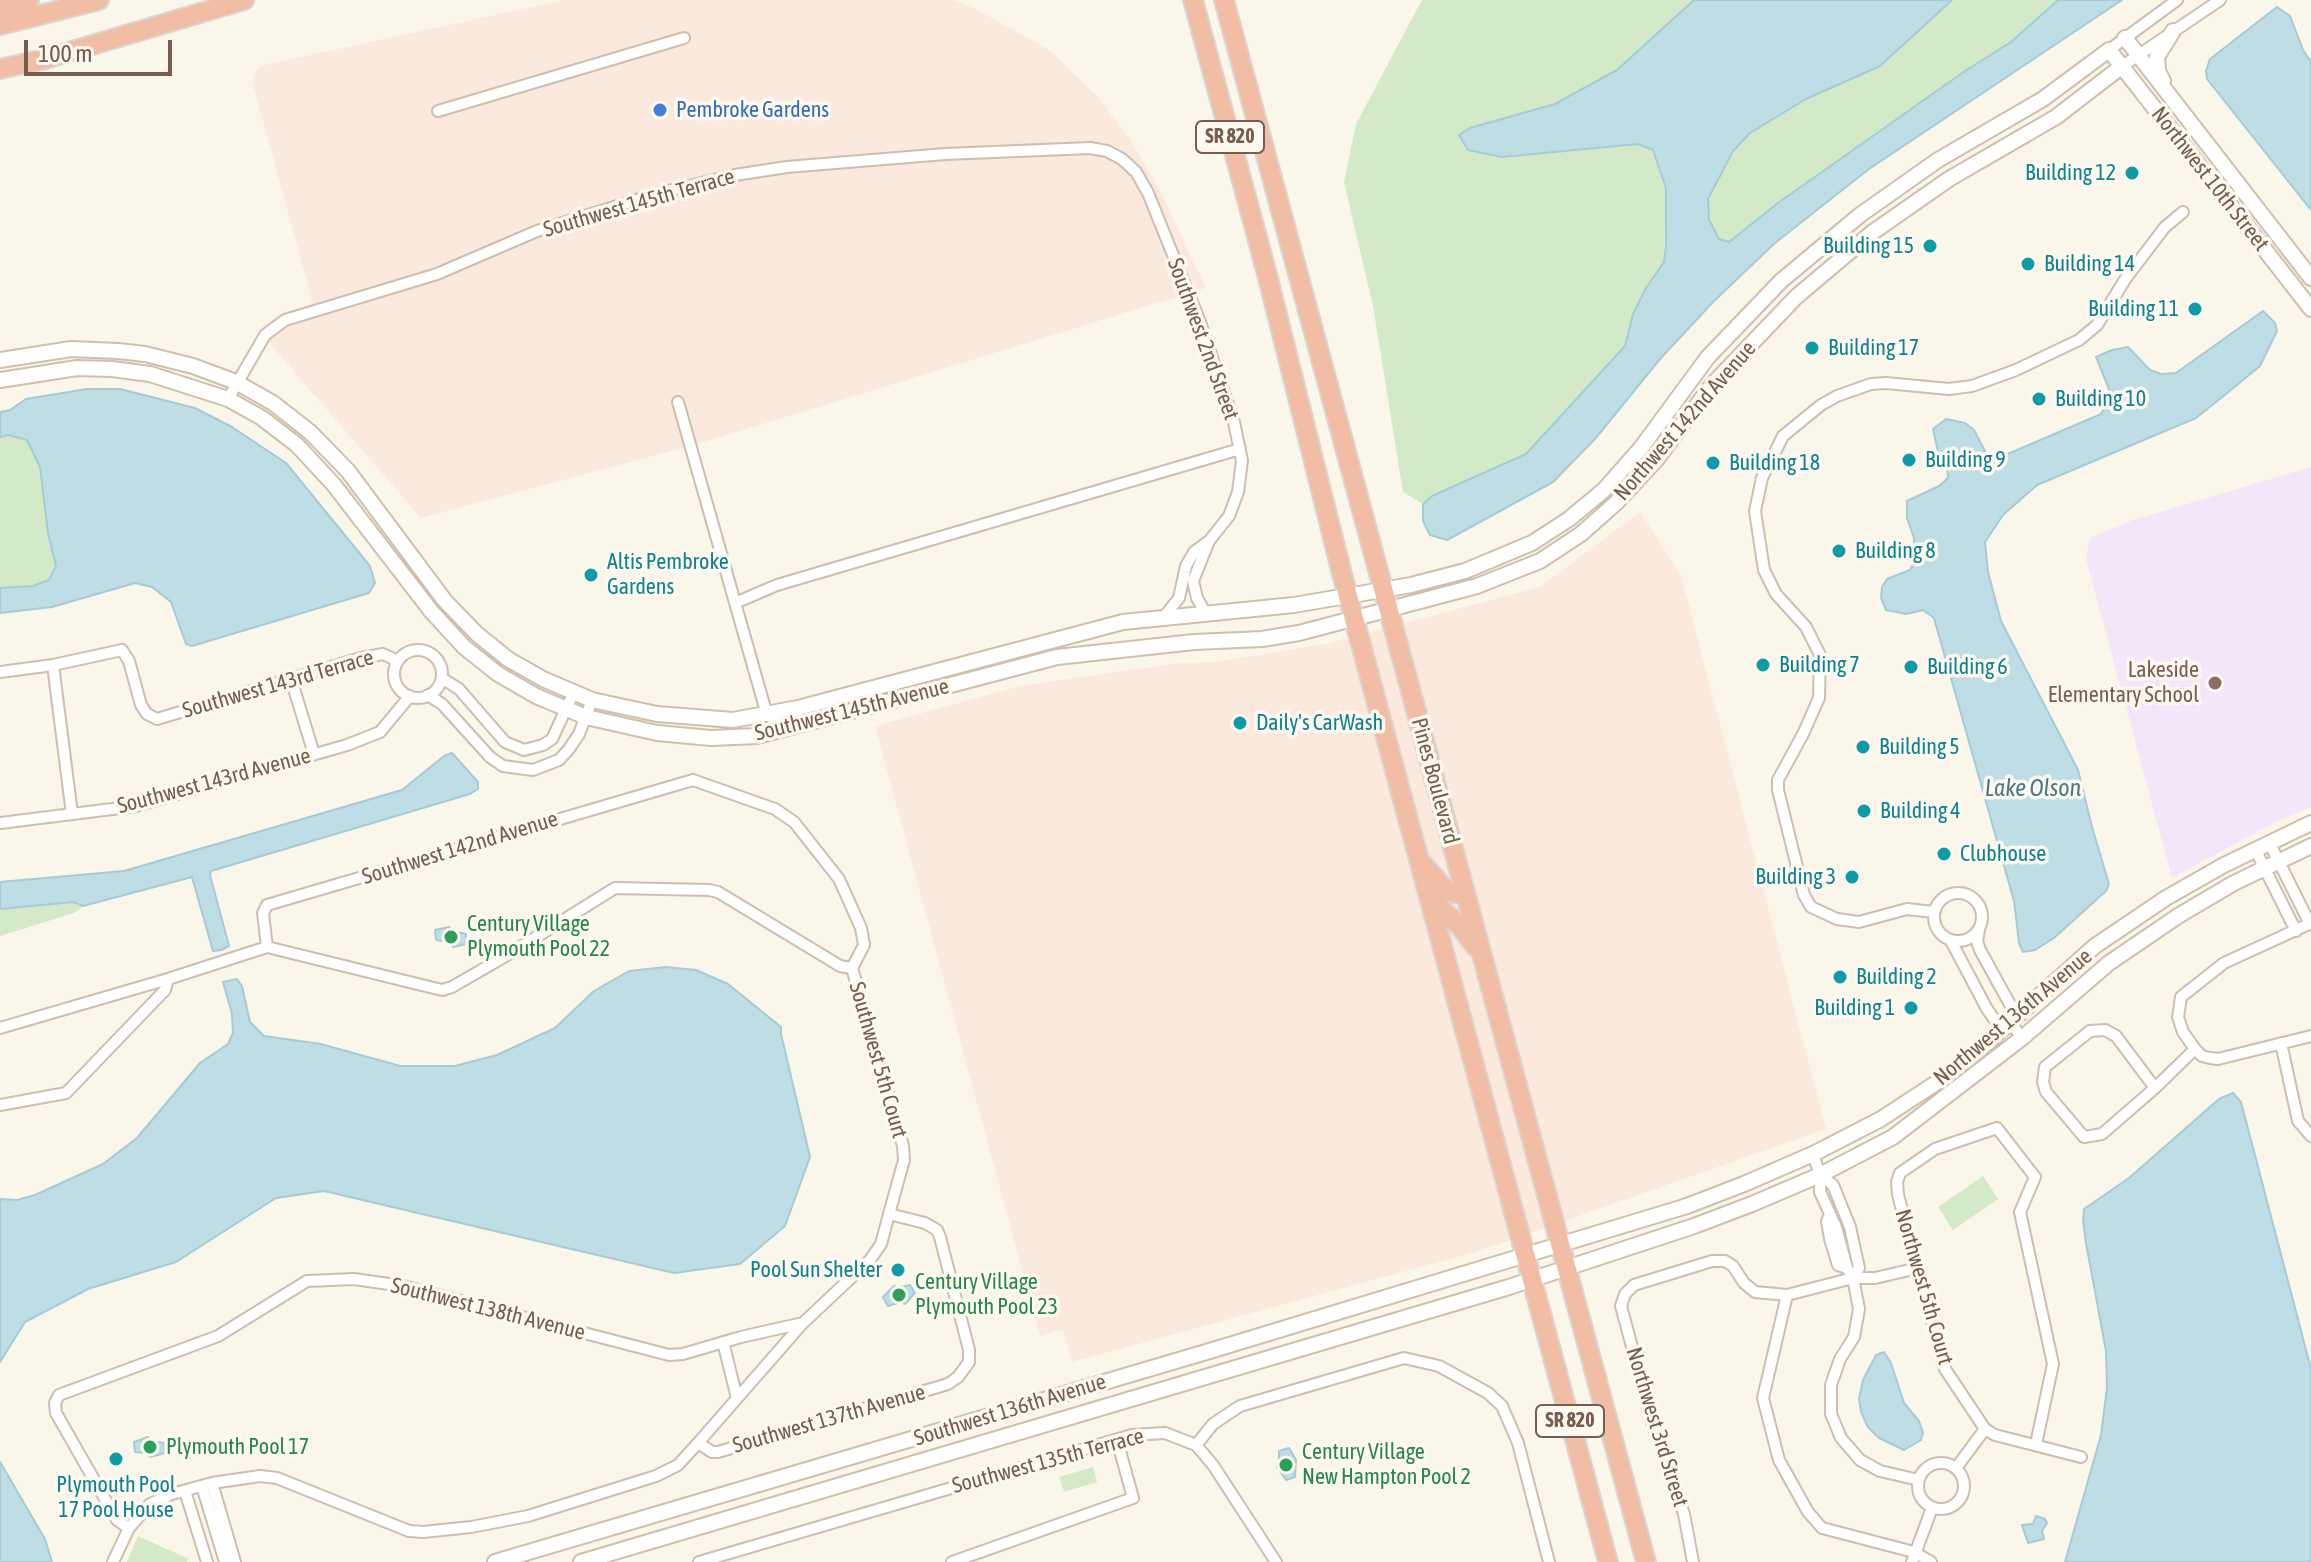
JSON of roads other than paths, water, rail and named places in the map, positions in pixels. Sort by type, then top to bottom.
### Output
[{"type":"highway","points":[[0,7],[29,0]]},
{"type":"highway","points":[[0,25],[99,0]]},
{"type":"highway","points":[[0,69],[45,59],[244,0]]},
{"type":"highway","name":"Pines Boulevard","points":[[1193,0],[1267,274],[1348,596],[1608,1562]]},
{"type":"highway","name":"Pines Boulevard","points":[[1224,0],[1646,1562]]},
{"type":"highway","points":[[1419,859],[1442,886],[1450,892],[1465,895]]},
{"type":"highway","points":[[1429,898],[1461,927],[1481,955]]},
{"type":"street","name":"Northwest 142nd Avenue","points":[[1348,596],[1465,571],[1488,563],[1532,543],[1569,519],[1604,490],[1641,448],[1708,357],[1781,281],[1860,215],[1938,160],[2043,99],[2177,0]]},
{"type":"street","name":"Northwest 142nd Avenue","points":[[1355,619],[1477,586],[1540,561],[1581,534],[1617,502],[1656,460],[1712,385],[1796,297],[1886,223],[1949,179],[2056,117],[2121,67],[2220,0]]},
{"type":"street","points":[[2173,31],[2156,64],[2174,103]]},
{"type":"street","points":[[438,111],[684,38]]},
{"type":"street","name":"Northwest 10th Street","points":[[2125,38],[2311,278]]},
{"type":"street","name":"Northwest 10th Street","points":[[2109,50],[2311,309]]},
{"type":"street","name":"Southwest 145th Terrace","points":[[228,399],[265,335],[285,320],[437,274],[537,231],[697,183],[787,167],[928,155],[1090,148],[1107,151]]},
{"type":"street","name":"Southwest 2nd Street","points":[[1107,151],[1136,172],[1148,193],[1200,322],[1240,449],[1240,478],[1233,507],[1209,541],[1193,581],[1197,598],[1206,614]]},
{"type":"street","points":[[1934,912],[1907,909],[1859,922],[1837,919],[1811,907],[1804,895],[1778,780],[1819,698],[1820,655],[1806,627],[1776,594],[1760,556],[1755,511],[1762,478],[1783,436],[1821,405],[1871,384],[1949,389],[1977,385],[2079,340],[2097,325],[2120,287],[2165,227],[2183,212]]},
{"type":"street","name":"Southwest 145th Avenue","points":[[0,360],[71,349],[118,351],[193,366],[236,382],[273,403],[310,432],[348,471],[445,601],[477,634],[508,659],[543,679],[592,700],[657,714],[733,720],[767,715],[1123,622],[1294,605],[1348,596]]},
{"type":"street","name":"Southwest 145th Avenue","points":[[0,380],[77,368],[112,369],[150,374],[228,399],[262,418],[297,445],[334,485],[431,611],[464,647],[498,674],[536,696],[586,717],[657,733],[711,738],[757,736],[1057,657],[1194,642],[1262,639],[1355,619]]},
{"type":"street","points":[[678,402],[767,715],[789,729]]},
{"type":"street","points":[[735,603],[777,585],[1240,449]]},
{"type":"street","name":"Southwest 2nd Street","points":[[1169,617],[1179,598],[1186,566],[1194,552],[1209,541]]},
{"type":"street","points":[[1169,617],[1188,626],[1194,642]]},
{"type":"street","name":"Southwest 143rd Terrace","points":[[53,665],[115,650],[124,651],[141,705],[147,714],[157,719],[383,654],[398,661]]},
{"type":"street","points":[[421,650],[441,661],[443,679],[440,686],[428,695],[410,696],[395,686],[393,677],[398,661],[411,652],[421,650]]},
{"type":"street","points":[[0,672],[53,665],[72,814]]},
{"type":"street","points":[[291,679],[314,754]]},
{"type":"street","points":[[443,679],[459,689],[505,742],[524,750],[552,739],[574,692]]},
{"type":"street","points":[[428,695],[442,704],[490,757],[503,766],[519,770],[533,770],[559,760],[579,734],[592,700]]},
{"type":"street","name":"Southwest 143rd Avenue","points":[[0,823],[136,806],[314,754],[380,732],[410,696]]},
{"type":"street","name":"Southwest 142nd Avenue","points":[[267,947],[263,913],[267,905],[693,780],[775,809],[794,822],[839,879],[861,928],[864,945],[852,968]]},
{"type":"street","name":"Northwest 136th Avenue","points":[[1525,1255],[1687,1206],[1813,1154],[1881,1119],[1939,1081],[2011,1023],[2095,946],[2166,898],[2311,823]]},
{"type":"street","points":[[2262,846],[2310,923],[2224,963],[2181,997],[2180,1024],[2202,1056],[2218,1059],[2311,1036]]},
{"type":"street","name":"Northwest 136th Avenue","points":[[1531,1279],[1694,1226],[1820,1175],[1893,1137],[2022,1038],[2109,963],[2178,916],[2311,846]]},
{"type":"street","points":[[2272,865],[2296,931]]},
{"type":"street","points":[[0,1028],[267,947],[442,990],[509,954],[615,888],[718,892],[840,966],[852,968]]},
{"type":"street","points":[[1981,925],[1971,938],[1951,941],[1936,929],[1934,912],[1948,895],[1964,894],[1977,903],[1981,910],[1981,925],[1977,941],[2012,1008],[2011,1023],[2022,1038]]},
{"type":"street","points":[[1951,941],[1994,1019],[2011,1023]]},
{"type":"street","name":"Southwest 5th Court","points":[[852,968],[903,1146],[904,1160],[889,1214]]},
{"type":"street","points":[[0,1105],[66,1093],[165,990],[168,979]]},
{"type":"street","points":[[2155,1088],[2116,1036],[2105,1030],[2090,1031],[2045,1067],[2043,1082],[2046,1092],[2084,1137],[2102,1134],[2155,1088],[2195,1049]]},
{"type":"street","points":[[2281,1043],[2298,1121],[2310,1135]]},
{"type":"street","name":"Northwest 5th Court","points":[[1985,1429],[1945,1369],[1897,1182],[1900,1173],[1935,1149],[1997,1128],[2035,1177],[2020,1212],[2053,1364],[2036,1444]]},
{"type":"street","points":[[1813,1154],[1820,1175],[1820,1192],[1842,1248],[1859,1309],[1854,1337],[1840,1359],[1831,1385],[1831,1414],[1841,1438],[1860,1460],[1880,1471],[1919,1480]]},
{"type":"street","points":[[1820,1175],[1833,1185],[1854,1244],[1859,1268],[1787,1295],[1763,1398],[1779,1460],[1808,1512],[1822,1528],[1931,1562]]},
{"type":"street","name":"Southwest 138th Avenue","points":[[129,1528],[117,1520],[56,1413],[55,1403],[59,1395],[218,1336],[307,1281],[354,1279],[403,1286],[669,1355],[683,1354],[803,1323],[870,1260],[881,1244],[889,1214]]},
{"type":"street","name":"Southwest 137th Avenue","points":[[113,1562],[129,1528],[150,1504],[207,1484],[251,1476],[277,1478],[390,1525],[409,1531],[435,1531],[528,1516],[634,1484],[678,1465],[698,1443],[712,1452],[718,1452],[948,1384],[965,1370],[969,1350],[937,1230],[925,1223],[889,1214]]},
{"type":"street","points":[[1830,1215],[1827,1221],[1838,1265],[1850,1273],[1875,1278],[1918,1268]]},
{"type":"street","points":[[1842,1248],[1854,1244]]},
{"type":"street","name":"Southwest 136th Avenue","points":[[495,1562],[1525,1255]]},
{"type":"street","name":"Northwest 3rd Street","points":[[1693,1562],[1684,1514],[1653,1425],[1621,1306],[1625,1294],[1634,1285],[1712,1261],[1725,1261],[1755,1292],[1787,1295]]},
{"type":"street","name":"Southwest 136th Avenue","points":[[581,1562],[1531,1279]]},
{"type":"street","points":[[698,1443],[803,1323]]},
{"type":"street","points":[[723,1342],[737,1398]]},
{"type":"street","points":[[1276,1562],[1213,1465],[1196,1445],[1220,1417],[1240,1406],[1404,1358],[1439,1366],[1478,1387],[1497,1400],[1508,1415],[1549,1562]]},
{"type":"street","points":[[1956,1468],[1985,1429],[1995,1435],[2081,1457]]},
{"type":"street","name":"Southwest 135th Terrace","points":[[699,1562],[1117,1440],[1155,1432],[1180,1437],[1196,1445]]},
{"type":"street","points":[[952,1562],[1133,1498],[1117,1440]]},
{"type":"street","points":[[1942,1463],[1956,1468],[1965,1488],[1959,1501],[1947,1509],[1932,1508],[1922,1499],[1919,1480],[1934,1464],[1942,1463]]},
{"type":"street","points":[[207,1484],[225,1562]]},
{"type":"street","points":[[207,1484],[235,1562]]},
{"type":"street","points":[[185,1491],[207,1562]]},
{"type":"street","points":[[1913,1557],[1932,1508]]},
{"type":"water","points":[[1694,0],[1952,0],[1880,66],[1806,99],[1750,133],[1733,151],[1708,199],[1709,220],[1719,239],[1729,242],[1778,203],[2011,42],[2058,0],[2122,0],[1869,169],[1775,243],[1714,301],[1660,359],[1595,439],[1553,482],[1447,540],[1430,535],[1423,521],[1423,504],[1432,496],[1526,454],[1625,346],[1633,314],[1664,262],[1666,244],[1666,188],[1653,150],[1638,144],[1502,157],[1468,150],[1459,135],[1470,128],[1555,104],[1617,70]]},
{"type":"water","points":[[2277,7],[2290,16],[2311,62],[2311,210],[2207,79],[2210,59]]},
{"type":"water","name":"Lake Olson","points":[[2263,311],[2275,323],[2277,331],[2260,366],[2196,418],[2037,485],[2003,515],[1985,542],[1988,572],[2001,621],[2078,770],[2109,884],[2106,891],[2054,938],[2035,950],[2023,952],[2014,901],[1934,618],[1923,610],[1906,614],[1886,610],[1881,598],[1887,579],[1910,570],[1915,561],[1907,501],[1939,486],[1948,478],[1933,429],[1946,419],[1965,423],[1974,430],[1987,455],[1996,459],[2101,414],[2107,404],[2109,389],[2096,357],[2128,347],[2150,370],[2161,374],[2176,373]]},
{"type":"water","points":[[87,389],[120,389],[195,408],[232,427],[286,463],[370,566],[375,583],[369,593],[192,646],[186,644],[171,602],[152,587],[135,583],[52,607],[0,613],[0,588],[33,586],[49,580],[56,566],[48,533],[40,467],[27,440],[8,435],[0,437],[0,412],[10,410],[26,399]]},
{"type":"water","points":[[452,753],[478,782],[478,789],[470,794],[211,871],[229,946],[221,950],[213,951],[192,877],[83,906],[73,902],[0,909],[0,882],[124,871],[402,790]]},
{"type":"water","name":"Century Village Plymouth Pool 22","points":[[449,927],[466,934],[466,944],[453,947],[449,942],[436,940],[435,930]]},
{"type":"water","points":[[666,967],[696,970],[728,984],[781,1027],[810,1157],[785,1226],[740,1264],[674,1273],[324,1191],[276,1198],[176,1262],[88,1289],[25,1322],[0,1362],[0,1199],[17,1200],[35,1195],[103,1164],[137,1138],[200,1063],[228,1044],[233,1033],[232,1014],[223,982],[237,979],[242,986],[250,1022],[264,1036],[321,1044],[400,1066],[455,1066],[497,1055],[555,1028],[594,991],[629,971]]},
{"type":"water","points":[[2233,1093],[2241,1102],[2311,1369],[2311,1562],[2065,1562],[2101,1435],[2107,1388],[2106,1351],[2086,1243],[2084,1209],[2129,1178],[2219,1099]]},
{"type":"water","name":"Century Village Plymouth Pool 23","points":[[910,1285],[915,1293],[905,1304],[901,1302],[888,1306],[883,1297],[894,1286]]},
{"type":"water","points":[[1884,1352],[1891,1363],[1904,1403],[1919,1421],[1923,1433],[1921,1440],[1904,1450],[1879,1438],[1868,1427],[1861,1412],[1859,1399],[1863,1380],[1876,1355]]},
{"type":"water","name":"Plymouth Pool 17","points":[[148,1437],[151,1441],[164,1443],[165,1453],[150,1457],[147,1453],[135,1452],[134,1442]]},
{"type":"water","name":"Century Village New Hampton Pool 2","points":[[1289,1448],[1296,1460],[1295,1477],[1286,1480],[1277,1467],[1279,1451]]},
{"type":"water","points":[[0,1462],[45,1539],[52,1562],[0,1562]]},
{"type":"water","points":[[2036,1516],[2047,1523],[2042,1531],[2044,1539],[2028,1543],[2022,1525],[2033,1524]]},
{"type":"place","name":"Pembroke Gardens","points":[[660,110]]},
{"type":"place","name":"Building 12","points":[[2132,173]]},
{"type":"place","name":"Building 15","points":[[1930,246]]},
{"type":"place","name":"Building 14","points":[[2028,264]]},
{"type":"place","name":"Building 11","points":[[2195,309]]},
{"type":"place","name":"Building 17","points":[[1812,348]]},
{"type":"place","name":"Building 10","points":[[2039,399]]},
{"type":"place","name":"Building 9","points":[[1909,460]]},
{"type":"place","name":"Building 18","points":[[1713,463]]},
{"type":"place","name":"Building 8","points":[[1839,551]]},
{"type":"place","name":"Altis Pembroke Gardens","points":[[591,575]]},
{"type":"place","name":"Building 7","points":[[1763,665]]},
{"type":"place","name":"Building 6","points":[[1911,667]]},
{"type":"place","name":"Lakeside Elementary School","points":[[2215,683]]},
{"type":"place","name":"Daily's CarWash","points":[[1240,723]]},
{"type":"place","name":"Building 5","points":[[1863,747]]},
{"type":"place","name":"Building 4","points":[[1864,811]]},
{"type":"place","name":"Clubhouse","points":[[1944,854]]},
{"type":"place","name":"Building 3","points":[[1852,877]]},
{"type":"place","name":"Century Village Plymouth Pool 22","points":[[451,937]]},
{"type":"place","name":"Building 2","points":[[1840,977]]},
{"type":"place","name":"Building 1","points":[[1911,1008]]},
{"type":"place","name":"Pool Sun Shelter","points":[[898,1270]]},
{"type":"place","name":"Century Village Plymouth Pool 23","points":[[899,1295]]},
{"type":"place","name":"Plymouth Pool 17","points":[[150,1447]]},
{"type":"place","name":"Plymouth Pool 17 Pool House","points":[[116,1459]]},
{"type":"place","name":"Century Village New Hampton Pool 2","points":[[1286,1465]]}]
